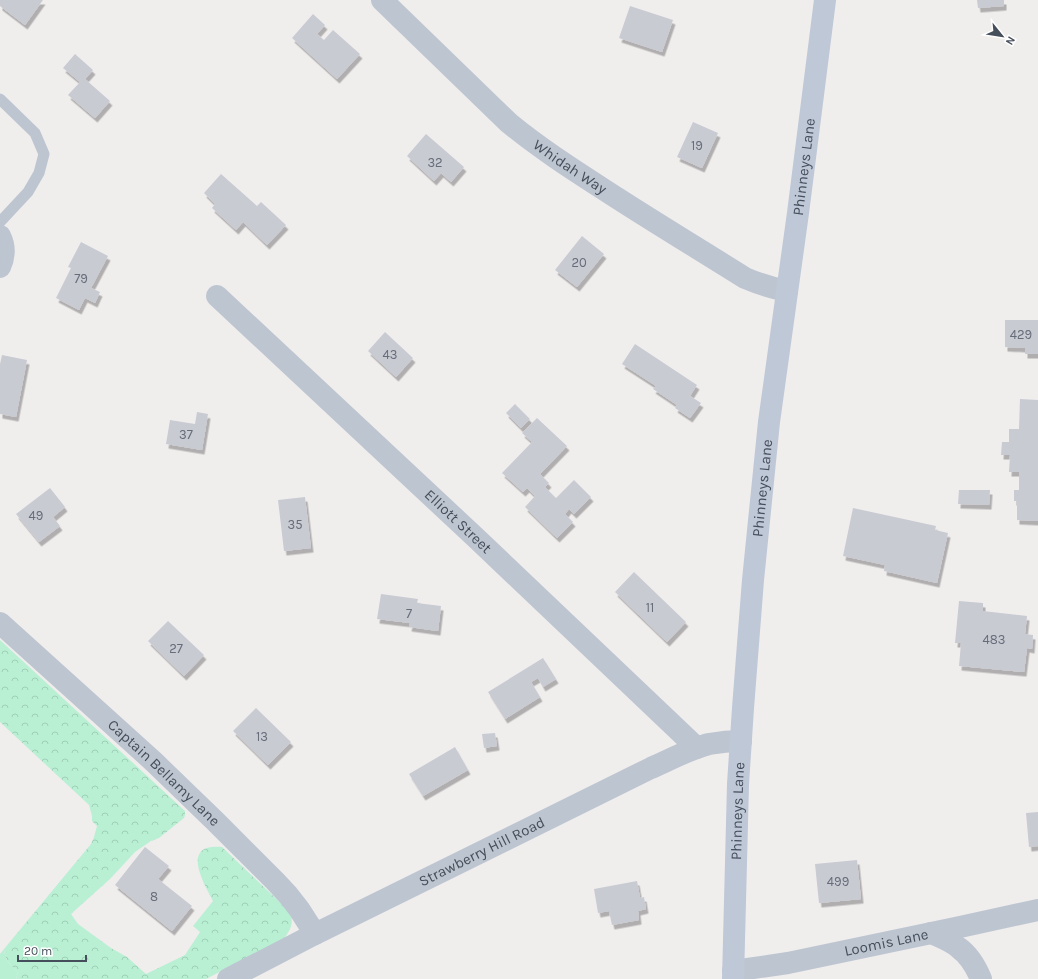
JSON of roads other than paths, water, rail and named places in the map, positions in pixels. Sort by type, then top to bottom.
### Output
[{"type":"main road","name":"Phinneys Lane","points":[[733,975],[741,741],[756,551],[769,422],[798,213],[825,0]]},
{"type":"street","name":"Whidah Way","points":[[382,0],[526,137],[564,164],[654,222],[746,278],[755,283],[787,291]]},
{"type":"street","points":[[0,236],[4,251],[0,267]]},
{"type":"street","name":"Elliott Street","points":[[217,296],[475,537],[697,748]]},
{"type":"street","name":"Captain Bellamy Lane","points":[[0,623],[154,762],[215,821],[288,895],[315,934]]},
{"type":"street","name":"Strawberry Hill Road","points":[[228,979],[315,934],[651,768],[710,744],[741,741]]},
{"type":"street","name":"Loomis Lane","points":[[733,975],[1038,910]]},
{"type":"street","points":[[931,933],[958,947],[968,955],[981,979]]},
{"type":"lane","points":[[0,99],[35,133],[44,154],[39,173],[28,192],[0,222]]}]
